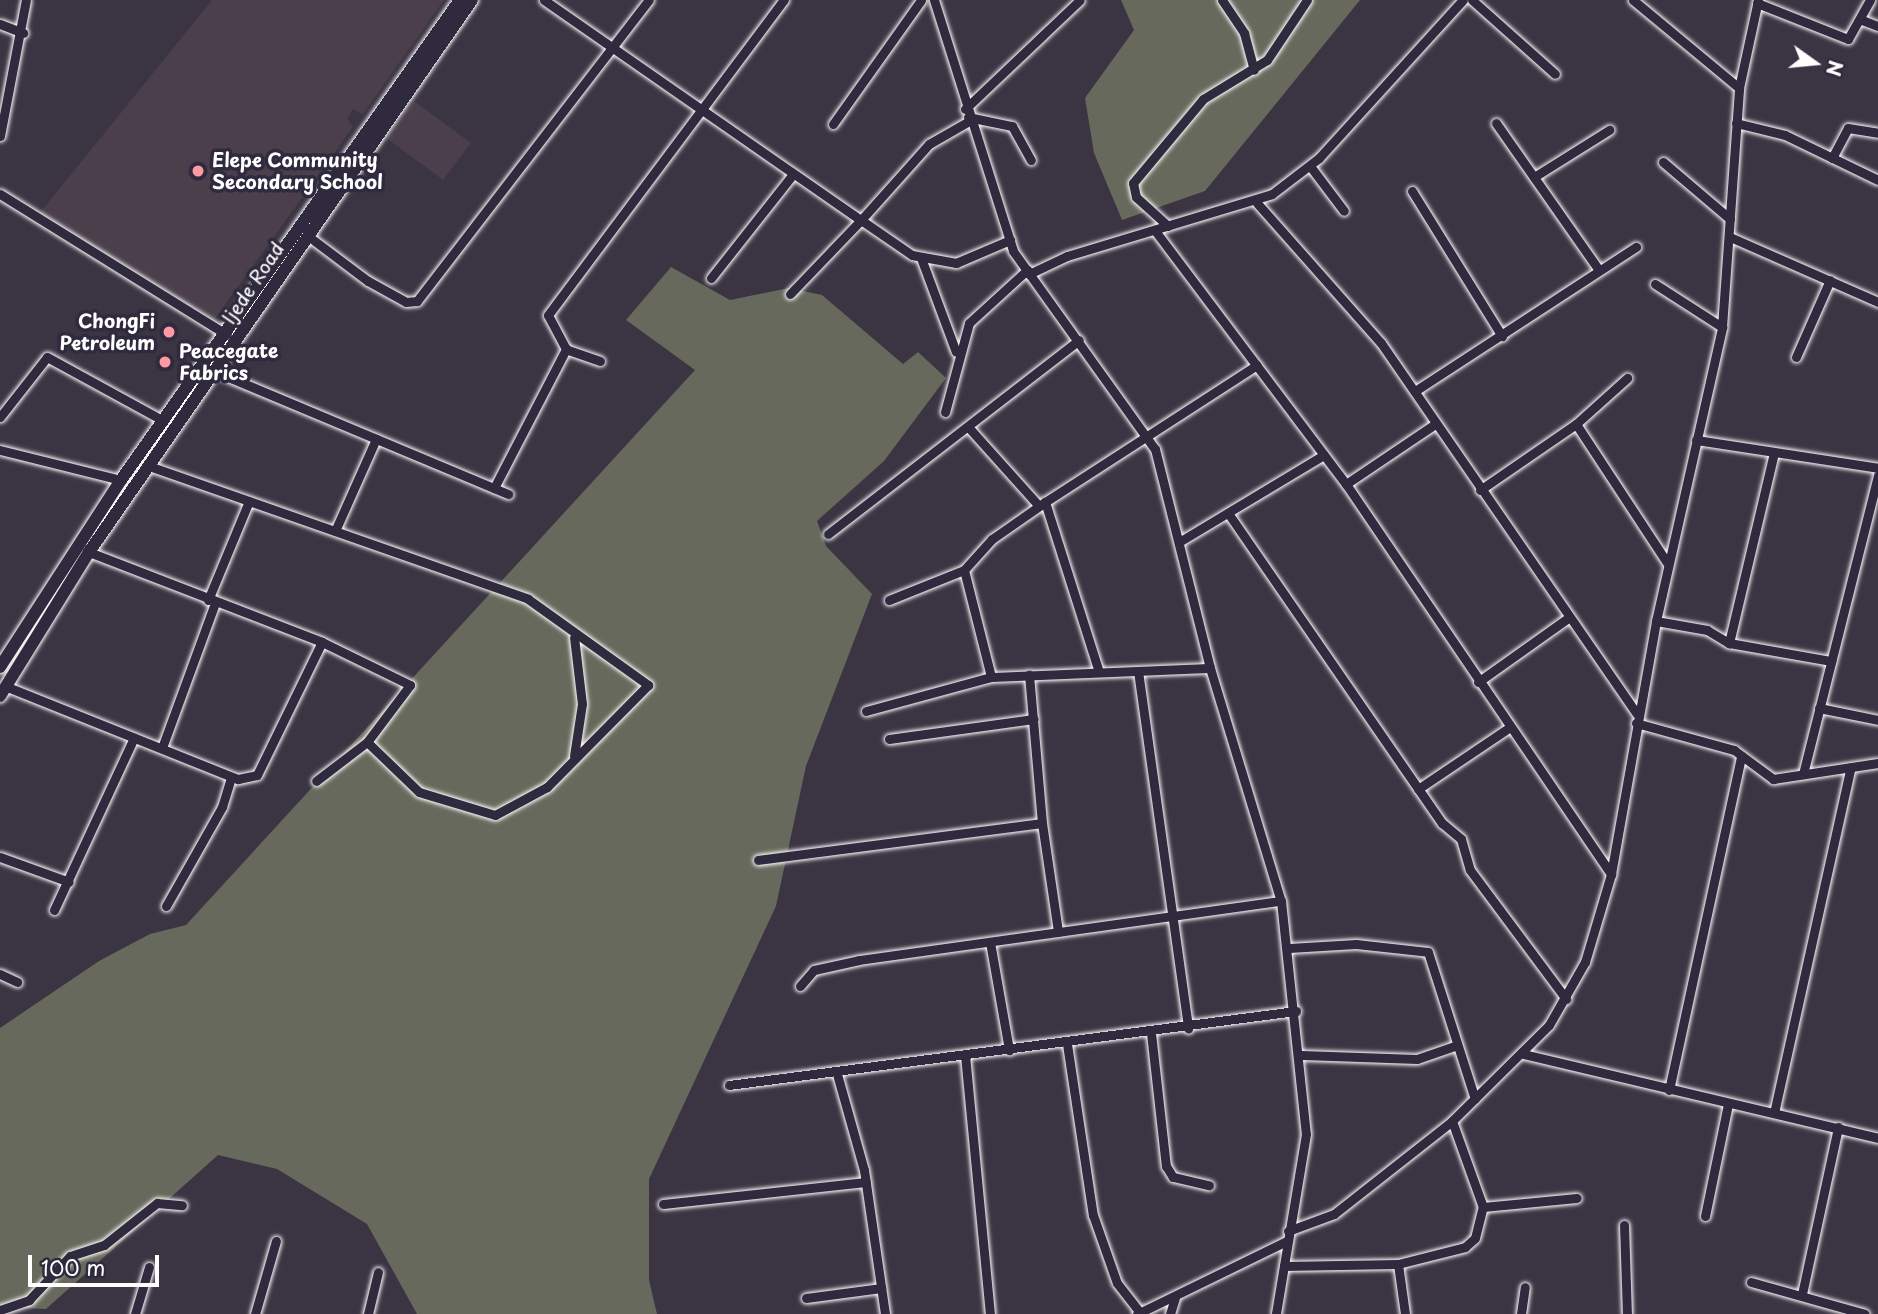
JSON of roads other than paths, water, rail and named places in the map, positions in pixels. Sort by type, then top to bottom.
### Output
[{"type":"main road","name":"Ijede Road","points":[[3,691],[89,552],[308,236],[451,21],[460,0]]},
{"type":"main road","name":"Ijede Road","points":[[0,667],[121,480],[451,21],[472,0]]},
{"type":"street","points":[[0,136],[23,33],[26,0]]},
{"type":"street","points":[[544,0],[704,109],[793,174],[921,258],[970,262],[1010,240]]},
{"type":"street","points":[[308,236],[368,281],[406,302],[417,301],[649,0]]},
{"type":"street","points":[[600,361],[566,349],[548,315],[784,0]]},
{"type":"street","points":[[833,124],[921,0]]},
{"type":"street","points":[[934,0],[967,116],[1010,240],[1028,272],[1148,436],[1179,542],[1210,668],[1281,901],[1302,1055],[1306,1134],[1276,1314]]},
{"type":"street","points":[[790,294],[929,144],[967,116],[1080,0]]},
{"type":"street","points":[[1222,0],[1244,33],[1254,70]]},
{"type":"street","points":[[1168,226],[1136,197],[1133,183],[1203,99],[1254,70],[1307,0]]},
{"type":"street","points":[[945,412],[956,352],[974,316],[1028,272],[1168,226],[1257,203],[1310,166],[1464,0]]},
{"type":"street","points":[[1472,0],[1555,74]]},
{"type":"street","points":[[1633,0],[1739,88]]},
{"type":"street","points":[[1288,1231],[1334,1214],[1452,1121],[1523,1054],[1566,999],[1585,962],[1611,874],[1636,719],[1722,327],[1739,88],[1758,2],[1848,39],[1862,20],[1870,0]]},
{"type":"street","points":[[1862,20],[1878,26]]},
{"type":"street","points":[[0,24],[23,33]]},
{"type":"street","points":[[967,116],[1012,126],[1031,160]]},
{"type":"street","points":[[1496,123],[1599,270]]},
{"type":"street","points":[[1736,123],[1773,130],[1878,180]]},
{"type":"street","points":[[1832,159],[1849,128],[1878,133]]},
{"type":"street","points":[[1534,177],[1609,130]]},
{"type":"street","points":[[1663,162],[1730,219]]},
{"type":"street","points":[[1310,166],[1344,211]]},
{"type":"street","points":[[711,278],[793,174]]},
{"type":"street","points":[[1412,191],[1502,336]]},
{"type":"street","points":[[0,194],[227,335]]},
{"type":"street","points":[[1257,203],[1381,343],[1636,719],[1741,756],[1762,776],[1803,774],[1878,764]]},
{"type":"street","points":[[1156,232],[1346,484],[1507,729],[1611,874]]},
{"type":"street","points":[[1730,237],[1878,302]]},
{"type":"street","points":[[1415,391],[1636,247]]},
{"type":"street","points":[[921,258],[956,352]]},
{"type":"street","points":[[1797,357],[1830,280]]},
{"type":"street","points":[[1655,284],[1722,327]]},
{"type":"street","points":[[828,534],[970,429],[1079,340]]},
{"type":"street","points":[[494,488],[566,349]]},
{"type":"street","points":[[0,417],[47,357],[164,421]]},
{"type":"street","points":[[889,600],[964,569],[1042,504],[1257,365]]},
{"type":"street","points":[[214,371],[508,494]]},
{"type":"street","points":[[1480,490],[1576,424],[1627,378]]},
{"type":"street","points":[[1346,484],[1435,424]]},
{"type":"street","points":[[1576,424],[1668,564]]},
{"type":"street","points":[[970,429],[1042,504],[1099,671]]},
{"type":"street","points":[[335,531],[376,439]]},
{"type":"street","points":[[1696,440],[1878,468]]},
{"type":"street","points":[[0,450],[121,480]]},
{"type":"street","points":[[1729,643],[1774,453]]},
{"type":"street","points":[[1179,542],[1324,455]]},
{"type":"street","points":[[149,466],[528,599],[574,637],[648,685],[525,804],[492,815],[419,792],[367,742]]},
{"type":"street","points":[[1803,774],[1878,475]]},
{"type":"street","points":[[163,745],[211,601],[249,501]]},
{"type":"street","points":[[1228,513],[1418,789],[1461,839],[1470,870],[1566,999]]},
{"type":"street","points":[[89,552],[322,642],[410,685],[367,742],[316,782]]},
{"type":"street","points":[[964,569],[991,677]]},
{"type":"street","points":[[1478,682],[1568,618]]},
{"type":"street","points":[[1656,621],[1707,630],[1729,643],[1831,662]]},
{"type":"street","points":[[574,637],[582,712],[574,756]]},
{"type":"street","points":[[3,691],[134,738],[163,745],[231,778],[257,775],[322,642]]},
{"type":"street","points":[[866,711],[991,677],[1210,668]]},
{"type":"street","points":[[1138,671],[1168,919],[1188,1029]]},
{"type":"street","points":[[1029,675],[1042,823],[1058,932]]},
{"type":"street","points":[[1819,708],[1878,720]]},
{"type":"street","points":[[889,739],[1034,719]]},
{"type":"street","points":[[1418,789],[1507,729]]},
{"type":"street","points":[[54,910],[134,738]]},
{"type":"street","points":[[1669,1090],[1741,756]]},
{"type":"street","points":[[1774,1113],[1851,766]]},
{"type":"street","points":[[166,906],[222,807],[231,778]]},
{"type":"street","points":[[758,860],[1042,823]]},
{"type":"street","points":[[0,857],[69,882]]},
{"type":"street","points":[[800,986],[814,970],[829,966],[1281,901]]},
{"type":"street","points":[[990,942],[1009,1050]]},
{"type":"street","points":[[1289,948],[1423,948],[1454,1046],[1475,1099]]},
{"type":"street","points":[[0,974],[17,982]]},
{"type":"street","points":[[729,1085],[837,1074],[965,1055],[1188,1029],[1296,1011]]},
{"type":"street","points":[[1151,1033],[1166,1166],[1173,1177],[1209,1185]]},
{"type":"street","points":[[1067,1044],[1093,1214],[1117,1283],[1138,1313],[1175,1298],[1287,1241]]},
{"type":"street","points":[[1302,1055],[1417,1059],[1454,1046]]},
{"type":"street","points":[[1523,1054],[1878,1138]]},
{"type":"street","points":[[965,1055],[990,1314]]},
{"type":"street","points":[[837,1074],[866,1182],[886,1314]]},
{"type":"street","points":[[1705,1216],[1728,1104]]},
{"type":"street","points":[[1284,1266],[1398,1264],[1465,1247],[1475,1238],[1483,1207],[1452,1121]]},
{"type":"street","points":[[1801,1294],[1839,1128]]},
{"type":"street","points":[[663,1204],[866,1182]]},
{"type":"street","points":[[1483,1207],[1577,1198]]},
{"type":"street","points":[[0,1310],[29,1300],[70,1256],[104,1245],[157,1203],[182,1205]]},
{"type":"street","points":[[1624,1225],[1627,1314]]},
{"type":"street","points":[[255,1314],[276,1241]]},
{"type":"street","points":[[1398,1264],[1405,1314]]},
{"type":"street","points":[[135,1314],[149,1267]]},
{"type":"street","points":[[368,1314],[378,1272]]},
{"type":"street","points":[[1751,1282],[1865,1314]]},
{"type":"street","points":[[1521,1314],[1525,1287]]},
{"type":"street","points":[[806,1298],[881,1288]]},
{"type":"street","points":[[1170,1314],[1175,1298]]},
{"type":"place","name":"Elepe Community Secondary School","points":[[198,171]]},
{"type":"place","name":"ChongFi Petroleum","points":[[169,332]]},
{"type":"place","name":"Peacegate Fabrics","points":[[165,362]]}]
